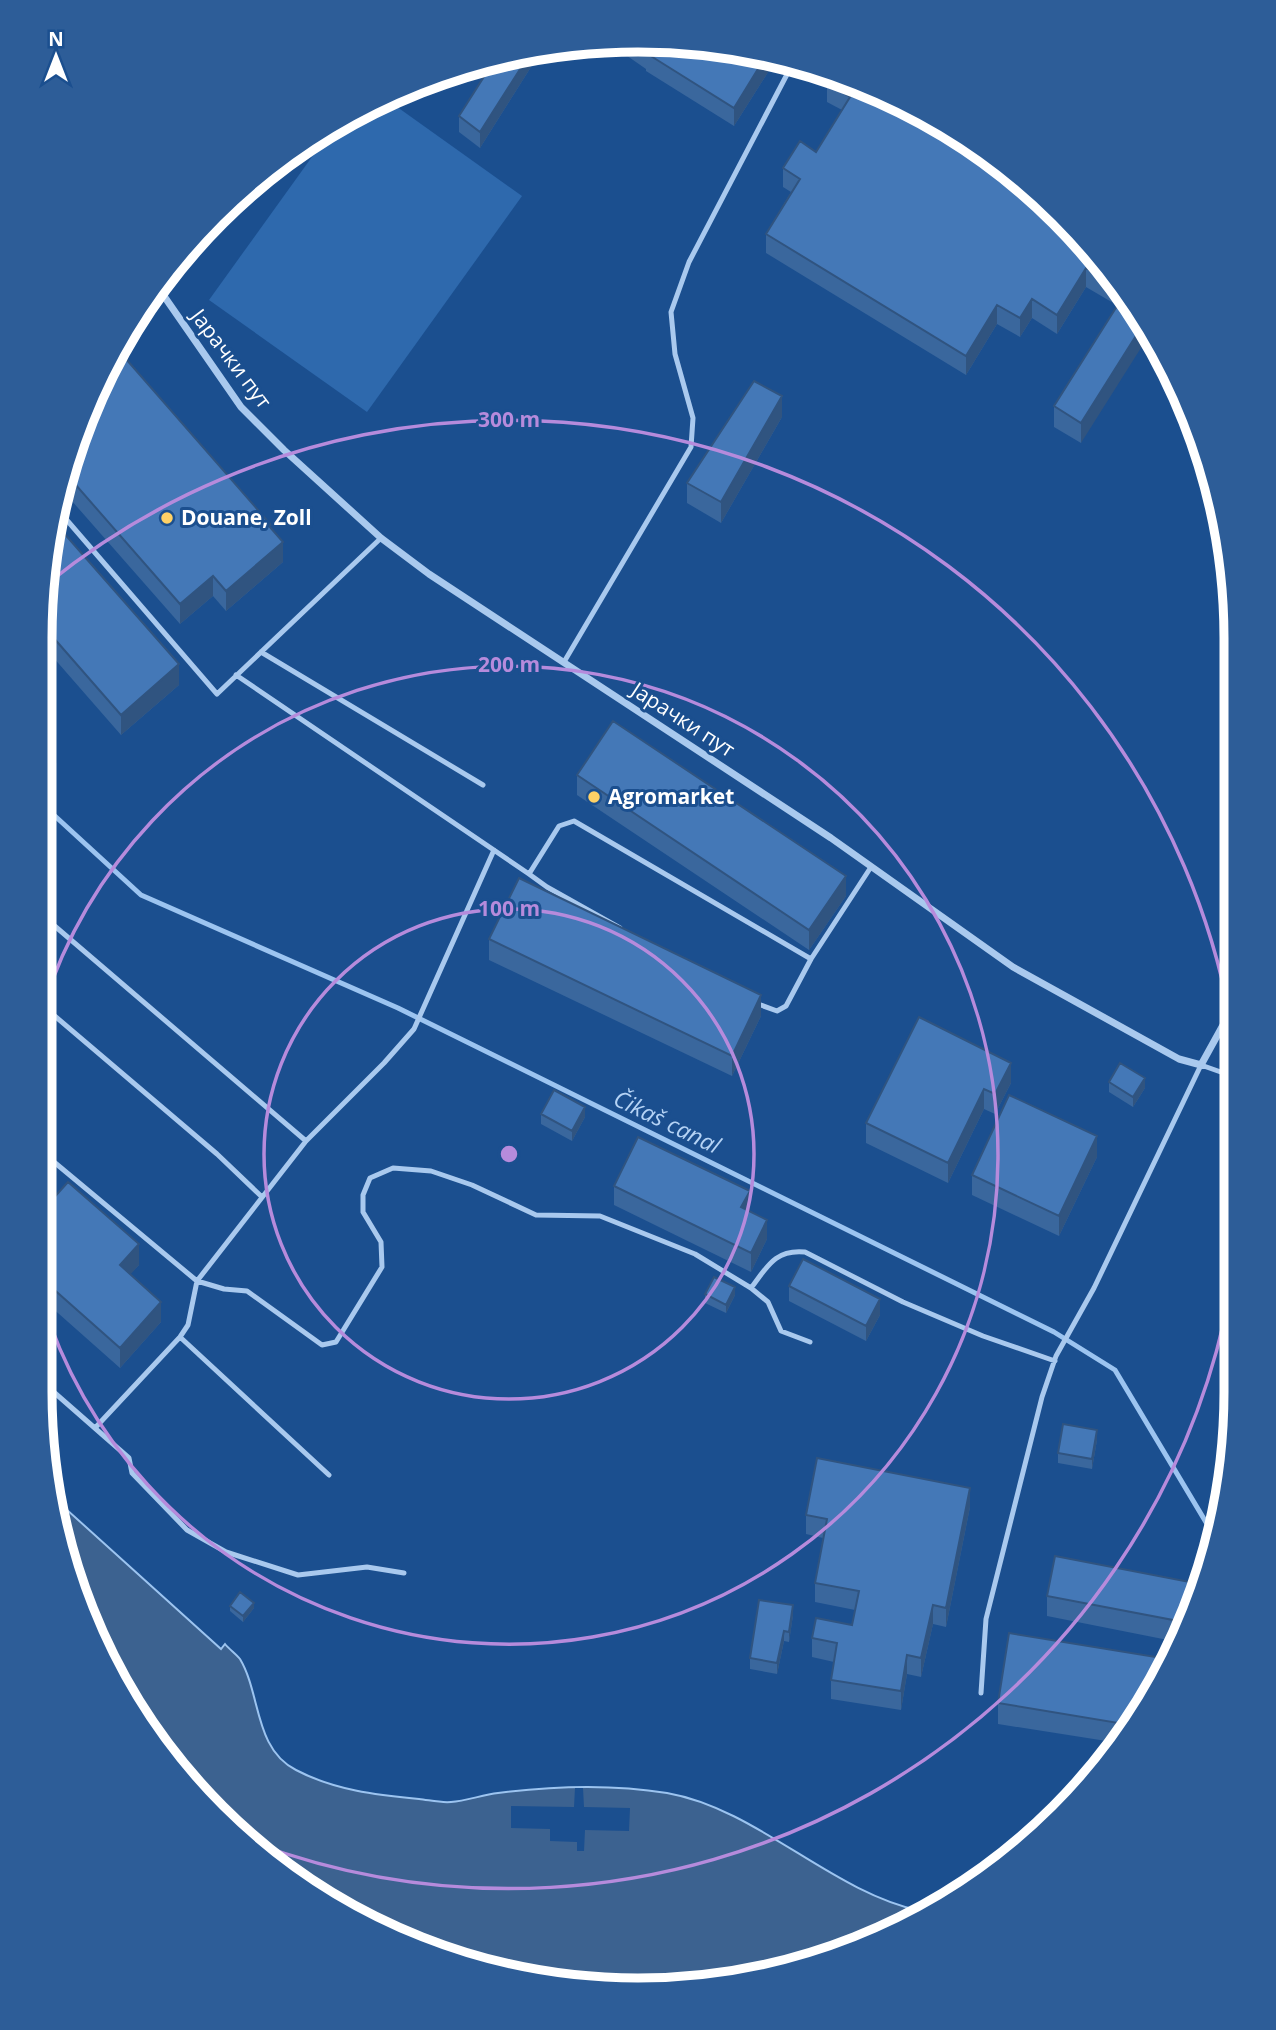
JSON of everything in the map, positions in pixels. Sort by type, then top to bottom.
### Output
[{"type":"street","name":"Јарачки пут","points":[[164,295],[242,407],[284,450],[382,538],[429,574],[871,867],[1013,967],[1179,1059],[1201,1065]]},
{"type":"street","points":[[1201,1065],[1224,1023]]},
{"type":"lane","points":[[564,662],[691,447],[693,418],[675,354],[671,312],[689,262],[788,72]]},
{"type":"lane","points":[[65,518],[217,694],[382,538]]},
{"type":"lane","points":[[261,652],[483,785]]},
{"type":"lane","points":[[236,675],[547,887],[632,934]]},
{"type":"lane","points":[[529,874],[559,826],[574,821],[811,959]]},
{"type":"lane","points":[[95,1428],[180,1337],[188,1325],[197,1281],[306,1141],[384,1063],[414,1028],[494,850]]},
{"type":"lane","points":[[754,1002],[777,1011],[786,1006],[811,959],[871,867]]},
{"type":"lane","points":[[52,924],[306,1141]]},
{"type":"lane","points":[[52,1014],[217,1154],[262,1197]]},
{"type":"lane","points":[[981,1693],[986,1619],[1042,1397],[1056,1358],[1099,1278],[1201,1065],[1224,1073]]},
{"type":"lane","points":[[52,1160],[197,1281],[224,1289],[247,1291],[322,1345],[336,1342],[382,1267],[381,1242],[363,1212],[363,1195],[370,1178],[393,1168],[441,1174],[472,1185],[536,1215],[600,1216],[695,1254],[768,1301],[781,1331],[810,1342]]},
{"type":"lane","points":[[751,1288],[774,1259],[790,1251],[804,1252],[903,1302],[984,1336],[1056,1358]]},
{"type":"lane","points":[[180,1337],[328,1475]]},
{"type":"lane","points":[[52,1391],[129,1458],[132,1473],[187,1530],[226,1552],[298,1575],[367,1567],[404,1573]]},
{"type":"shaded area","points":[[395,106],[522,196],[367,412],[209,300],[319,147]]},
{"type":"shaded area","points":[[64,1508],[221,1649],[225,1644],[240,1659],[272,1749],[282,1761],[310,1777],[387,1796],[443,1802],[498,1793],[561,1788],[604,1787],[667,1793],[700,1802],[732,1816],[856,1887],[913,1909],[862,1933],[790,1958],[714,1972],[638,1978],[562,1972],[486,1958],[414,1933],[379,1917],[345,1899],[282,1857],[224,1806],[173,1748],[131,1685],[97,1616],[72,1544]]},
{"type":"pier","points":[[575,1788],[583,1788],[584,1807],[630,1808],[629,1831],[585,1830],[584,1851],[577,1851],[577,1842],[550,1841],[550,1829],[511,1828],[511,1806],[574,1807]]},
{"type":"building","points":[[646,53],[714,58],[760,66],[734,108]]},
{"type":"building","points":[[523,64],[480,132],[459,116],[487,72]]},
{"type":"building","points":[[832,86],[862,97],[931,131],[994,173],[1052,224],[1096,274],[1086,268],[1057,315],[1032,299],[1020,318],[997,305],[966,356],[766,234],[800,179],[783,168],[800,141],[816,152],[850,97]]},
{"type":"building","points":[[1118,304],[1138,333],[1081,423],[1054,406]]},
{"type":"building","name":"Douane, Zoll","points":[[124,357],[283,542],[226,591],[213,576],[180,604],[73,482],[97,414]]},
{"type":"building","points":[[754,381],[782,396],[721,502],[687,483]]},
{"type":"building","points":[[63,532],[179,664],[121,715],[52,636]]},
{"type":"building","points":[[613,721],[846,876],[809,930],[577,775]]},
{"type":"building","points":[[519,878],[761,995],[732,1056],[489,939]]},
{"type":"building","points":[[919,1017],[1011,1063],[995,1094],[984,1089],[948,1163],[866,1123]]},
{"type":"building","points":[[1120,1063],[1145,1078],[1133,1097],[1109,1082]]},
{"type":"building","points":[[554,1090],[585,1107],[572,1131],[541,1114]]},
{"type":"building","points":[[1009,1095],[1097,1136],[1059,1216],[972,1175]]},
{"type":"building","points":[[638,1137],[750,1191],[741,1207],[767,1220],[751,1253],[614,1186]]},
{"type":"building","points":[[68,1182],[139,1244],[120,1265],[161,1302],[120,1348],[52,1288],[52,1200]]},
{"type":"building","points":[[803,1259],[880,1299],[866,1326],[789,1286]]},
{"type":"building","points":[[714,1277],[735,1287],[726,1305],[705,1294]]},
{"type":"building","points":[[1063,1424],[1097,1430],[1092,1459],[1058,1453]]},
{"type":"building","points":[[817,1458],[970,1488],[946,1608],[933,1605],[921,1658],[907,1655],[901,1691],[831,1680],[837,1643],[812,1638],[816,1618],[852,1625],[859,1591],[815,1583],[827,1519],[806,1515]]},
{"type":"building","points":[[1055,1556],[1191,1582],[1177,1621],[1047,1596]]},
{"type":"building","points":[[240,1592],[254,1603],[243,1616],[230,1606]]},
{"type":"building","points":[[759,1600],[793,1605],[789,1632],[784,1631],[777,1663],[750,1658]]},
{"type":"building","points":[[1009,1633],[1160,1658],[1120,1723],[998,1703]]},
{"type":"waterway","name":"Čikaš canal","points":[[52,813],[141,895],[398,1008],[1054,1332],[1115,1370],[1208,1525]]},
{"type":"place","name":"Douane, Zoll","points":[[167,518]]},
{"type":"place","name":"Agromarket","points":[[594,797]]}]
